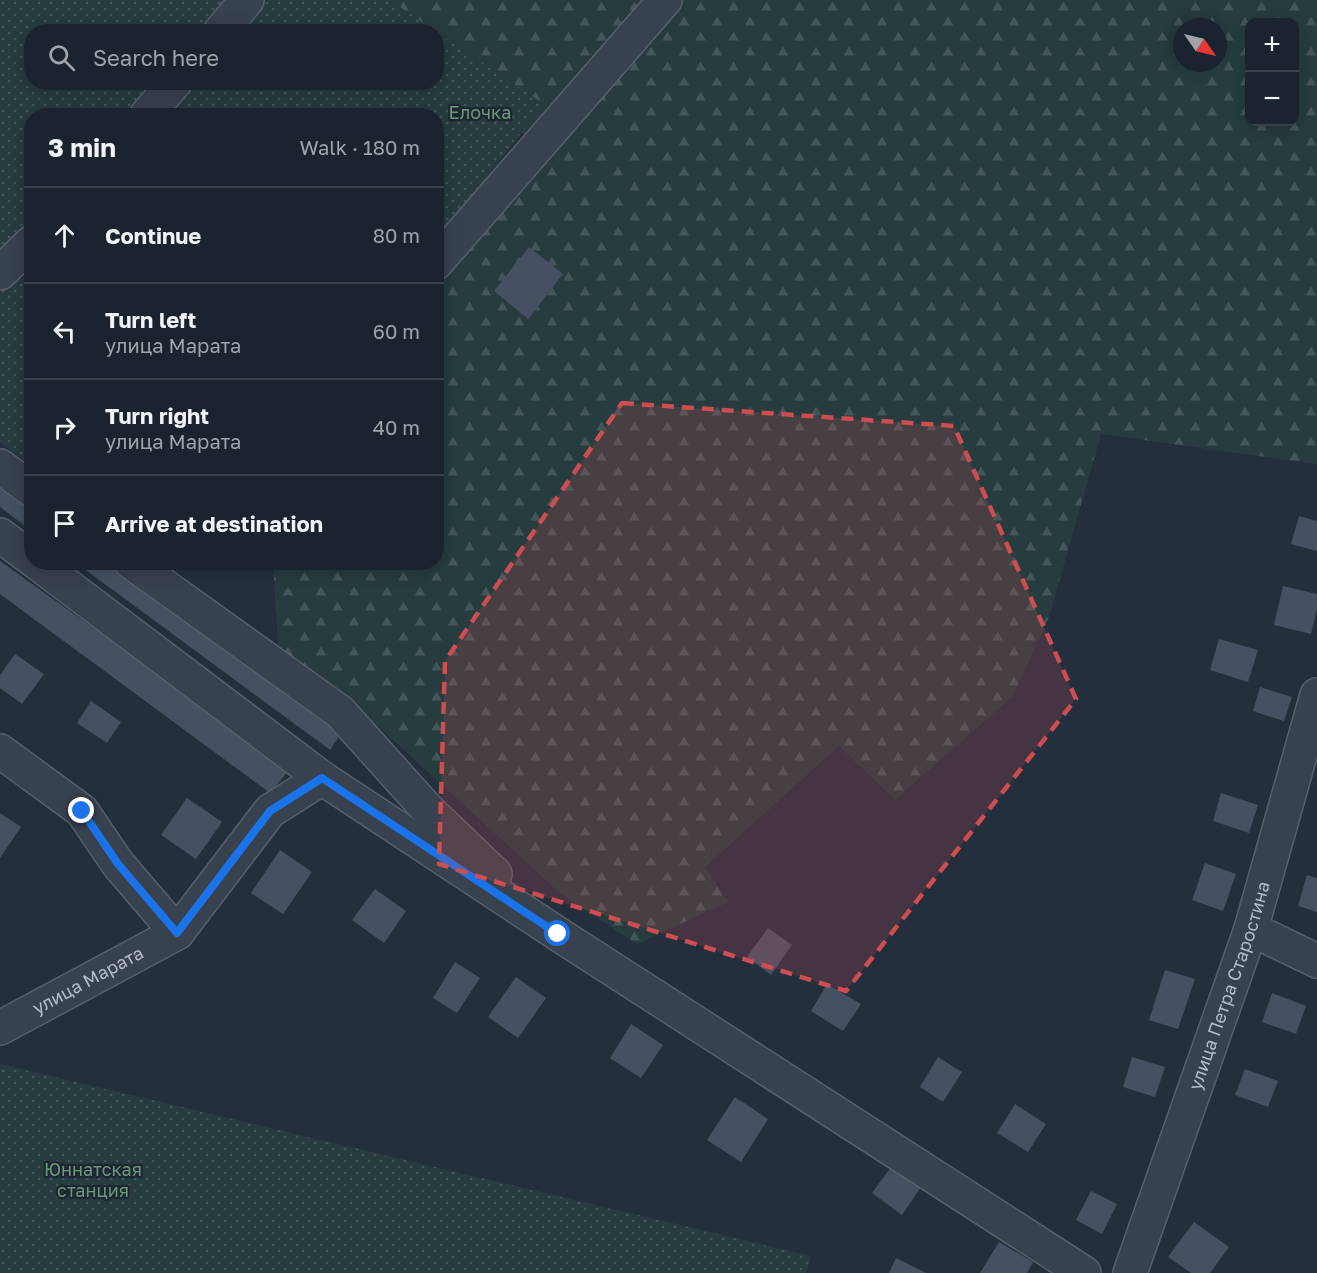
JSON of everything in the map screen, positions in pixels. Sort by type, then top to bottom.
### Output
[{"type":"street","points":[[227,24],[247,0]]},
{"type":"street","points":[[444,254],[665,0]]},
{"type":"street","points":[[153,108],[168,90]]},
{"type":"street","points":[[0,273],[24,250]]},
{"type":"street","points":[[0,466],[24,484]]},
{"type":"street","points":[[0,535],[24,553]]},
{"type":"street","points":[[47,570],[322,778],[558,934],[1084,1273]]},
{"type":"street","points":[[168,573],[340,712],[428,810],[558,934]]},
{"type":"street","name":"улица Петра Старостина","points":[[1130,1273],[1251,929],[1317,695]]},
{"type":"street","points":[[0,752],[82,811],[118,864],[177,933]]},
{"type":"street","name":"улица Марата","points":[[0,1028],[177,933],[270,811],[322,778]]},
{"type":"street","points":[[1251,929],[1317,960]]},
{"type":"highlighted area","points":[[622,403],[954,426],[1076,699],[846,991],[439,864],[445,661]]},
{"type":"green space","name":"Елочка","points":[[0,0],[390,0],[424,24],[24,24],[24,90],[444,90],[444,37],[544,104],[444,232],[444,108],[24,108],[24,461],[0,442]]},
{"type":"green space","points":[[352,0],[1317,0],[1317,464],[1101,434],[1049,617],[1013,696],[895,800],[839,746],[705,867],[728,902],[637,944],[561,894],[333,685],[279,658],[273,570],[444,570],[444,258],[533,142],[444,72],[444,24],[383,24]]},
{"type":"green space","name":"Юннатская станция","points":[[0,1064],[811,1256],[806,1273],[0,1273]]},
{"type":"building","points":[[529,247],[563,274],[528,319],[494,291]]},
{"type":"building","points":[[0,480],[24,497],[24,525],[0,507]]},
{"type":"building","points":[[1299,516],[1317,521],[1317,551],[1291,544]]},
{"type":"building","points":[[0,561],[290,769],[270,793],[0,594]]},
{"type":"building","points":[[86,570],[125,570],[343,730],[330,750]]},
{"type":"building","points":[[1283,586],[1317,594],[1317,609],[1311,634],[1274,625]]},
{"type":"building","points":[[1219,639],[1258,650],[1248,682],[1210,670]]},
{"type":"building","points":[[15,654],[44,674],[22,704],[0,688],[0,675]]},
{"type":"building","points":[[1260,687],[1292,697],[1284,721],[1253,711]]},
{"type":"building","points":[[91,701],[121,722],[107,743],[77,723]]},
{"type":"building","points":[[1221,793],[1258,805],[1249,833],[1213,821]]},
{"type":"building","points":[[187,798],[222,822],[196,859],[161,835]]},
{"type":"building","points":[[0,813],[21,827],[0,858]]},
{"type":"building","points":[[280,850],[312,872],[283,914],[251,893]]},
{"type":"building","points":[[1205,863],[1236,874],[1223,911],[1192,900]]},
{"type":"building","points":[[1307,875],[1317,878],[1317,912],[1298,906]]},
{"type":"building","points":[[375,889],[406,911],[384,943],[352,920]]},
{"type":"building","points":[[768,928],[792,945],[771,975],[747,957]]},
{"type":"building","points":[[455,962],[480,978],[457,1013],[433,998]]},
{"type":"building","points":[[1165,970],[1195,979],[1178,1029],[1149,1020]]},
{"type":"building","points":[[516,977],[546,998],[518,1038],[488,1017]]},
{"type":"building","points":[[827,984],[861,1004],[843,1031],[811,1011]]},
{"type":"building","points":[[1272,993],[1306,1006],[1296,1034],[1262,1022]]},
{"type":"building","points":[[631,1024],[663,1045],[641,1078],[610,1058]]},
{"type":"building","points":[[938,1057],[962,1072],[943,1102],[920,1087]]},
{"type":"building","points":[[1132,1057],[1165,1067],[1155,1097],[1123,1087]]},
{"type":"building","points":[[1245,1069],[1278,1081],[1268,1107],[1235,1095]]},
{"type":"building","points":[[735,1097],[768,1119],[741,1162],[707,1140]]},
{"type":"building","points":[[1015,1104],[1046,1124],[1028,1152],[997,1133]]},
{"type":"building","points":[[892,1166],[921,1187],[902,1215],[872,1193]]},
{"type":"building","points":[[1091,1191],[1117,1204],[1102,1234],[1076,1220]]},
{"type":"building","points":[[1194,1222],[1229,1247],[1210,1273],[1191,1273],[1168,1257]]},
{"type":"building","points":[[999,1242],[1033,1262],[1027,1273],[980,1273]]},
{"type":"building","points":[[896,1258],[926,1273],[889,1273]]},
{"type":"route","points":[[82,811],[118,864],[177,933],[270,811],[322,778],[558,934]]}]
